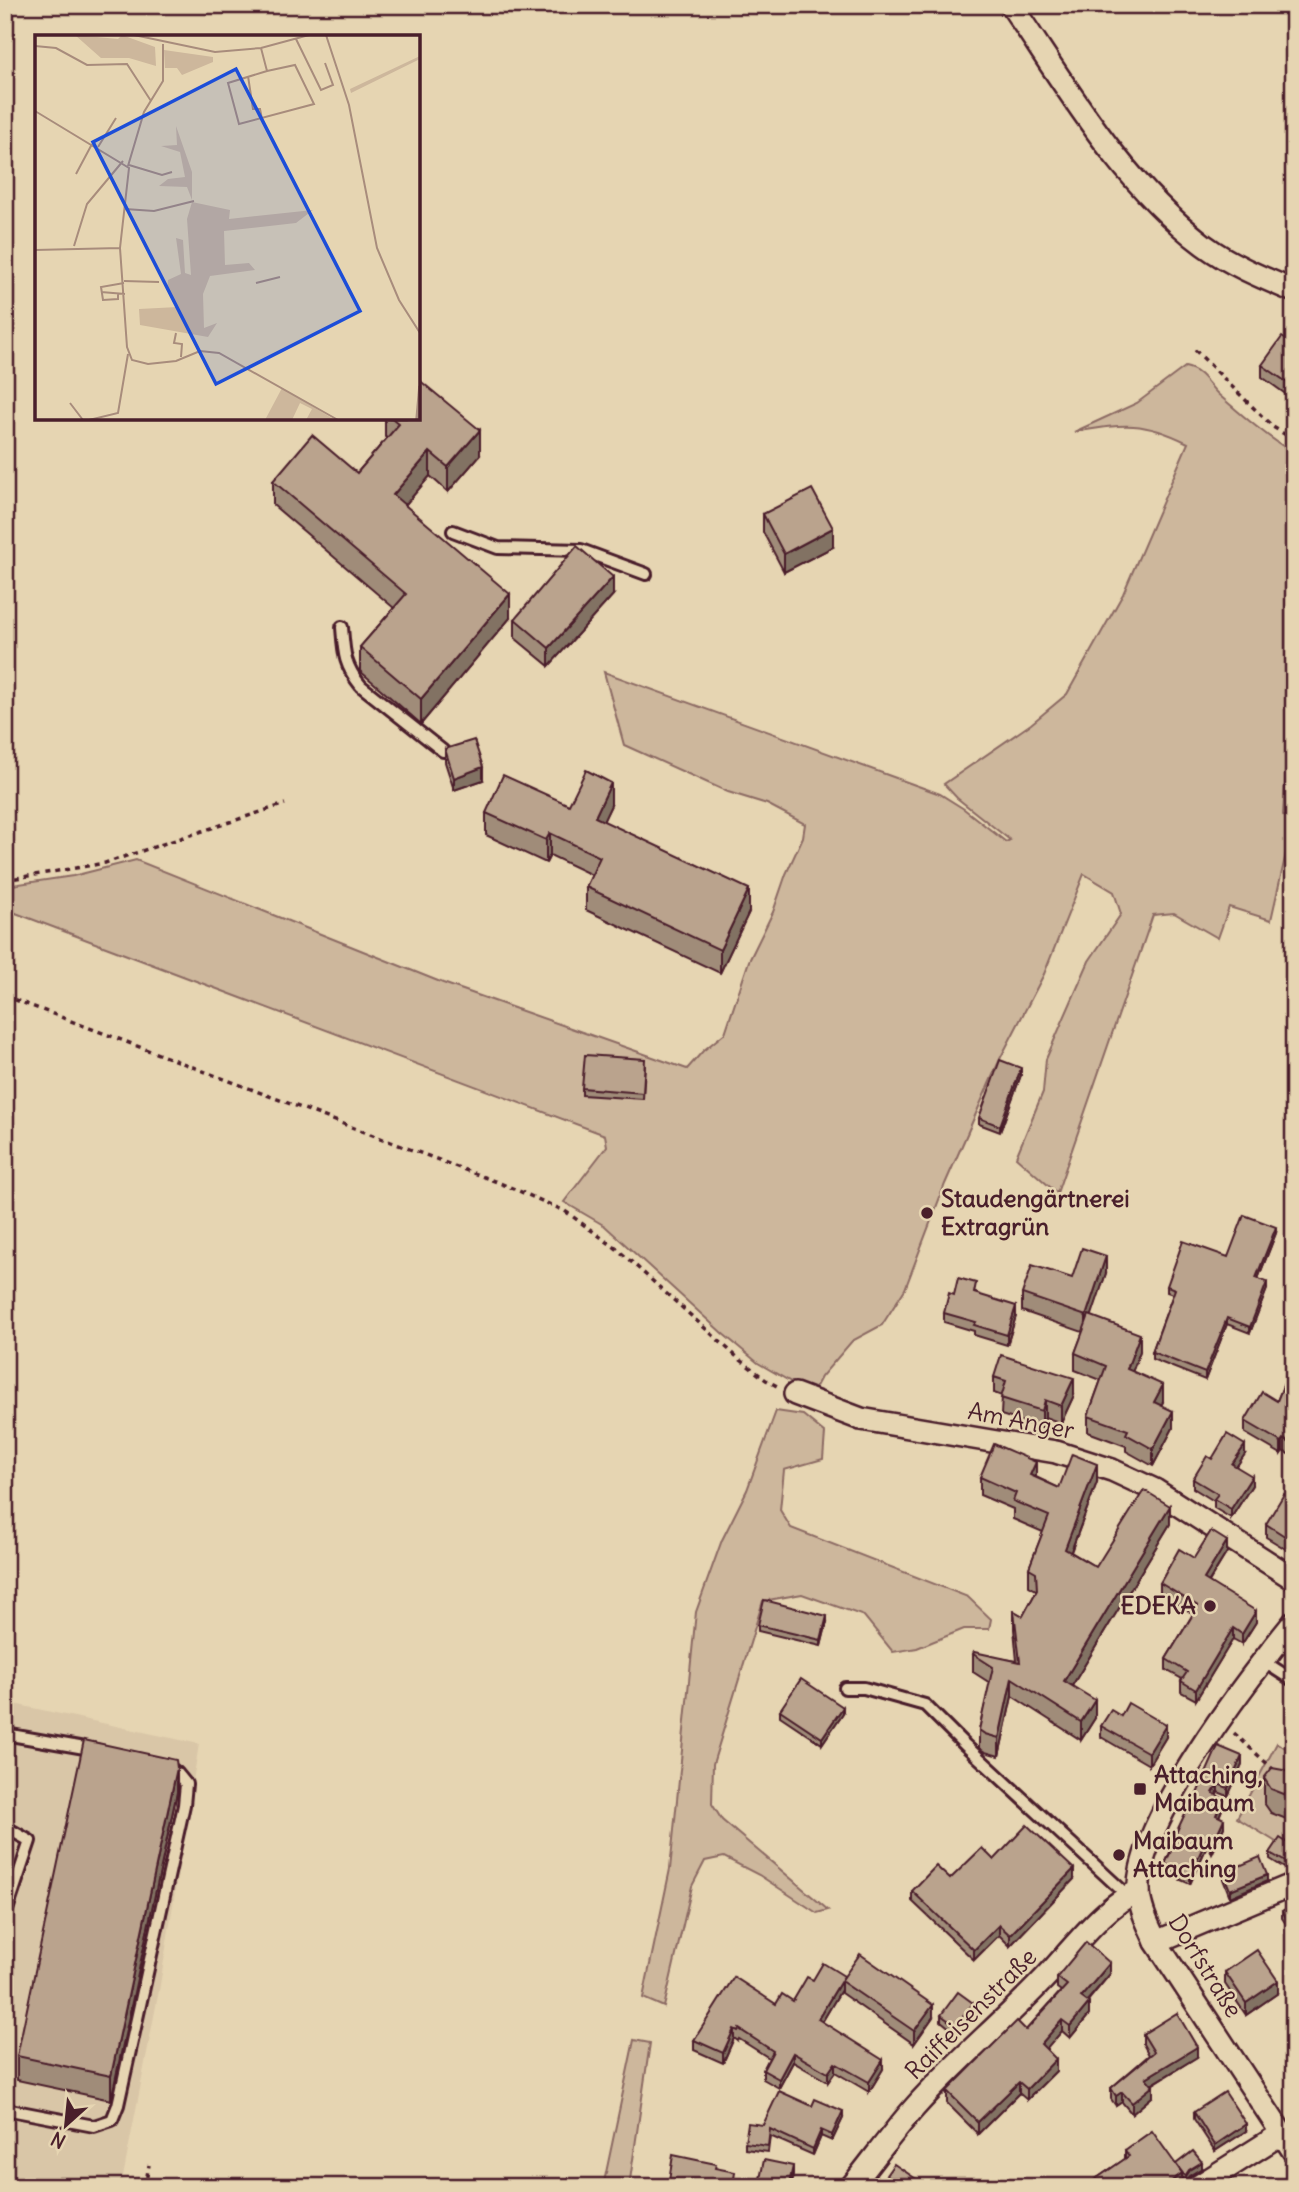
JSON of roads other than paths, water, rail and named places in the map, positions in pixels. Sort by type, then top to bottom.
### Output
[{"type":"street","points":[[1011,5],[1136,182],[1205,245],[1258,276],[1294,291]]},
{"type":"street","name":"Am Anger","points":[[795,1394],[861,1419],[1047,1450],[1112,1470],[1175,1502],[1294,1579]]},
{"type":"street","name":"Dorfstraße","points":[[1294,1622],[1220,1721],[1183,1777],[1149,1840],[1133,1893],[1156,1942],[1294,2152]]},
{"type":"street","points":[[1156,1942],[1294,1884]]},
{"type":"street","name":"Raiffeisenstraße","points":[[851,2187],[916,2106],[1041,1983],[1112,1907],[1133,1893]]},
{"type":"street","points":[[1197,2187],[1281,2134]]},
{"type":"lane","points":[[453,531],[498,548],[581,550],[646,574]]},
{"type":"lane","points":[[342,627],[344,659],[350,673],[361,686],[443,751]]},
{"type":"lane","points":[[1263,1661],[1294,1681]]},
{"type":"lane","points":[[845,1688],[864,1688],[925,1704],[964,1745],[1133,1893]]},
{"type":"lane","points":[[5,1734],[109,1753]]},
{"type":"lane","points":[[5,2109],[94,2126],[112,2120],[118,2105],[184,1805],[186,1784],[177,1773],[161,1762]]},
{"type":"lane","points":[[5,1827],[30,1841],[5,1916]]},
{"type":"place","name":"Staudengärtnerei Extragrün","points":[[927,1213]]},
{"type":"place","name":"EDEKA","points":[[1210,1606]]},
{"type":"place","name":"Attaching, Maibaum","points":[[1140,1789]]},
{"type":"place","name":"Maibaum Attaching","points":[[1119,1855]]}]
